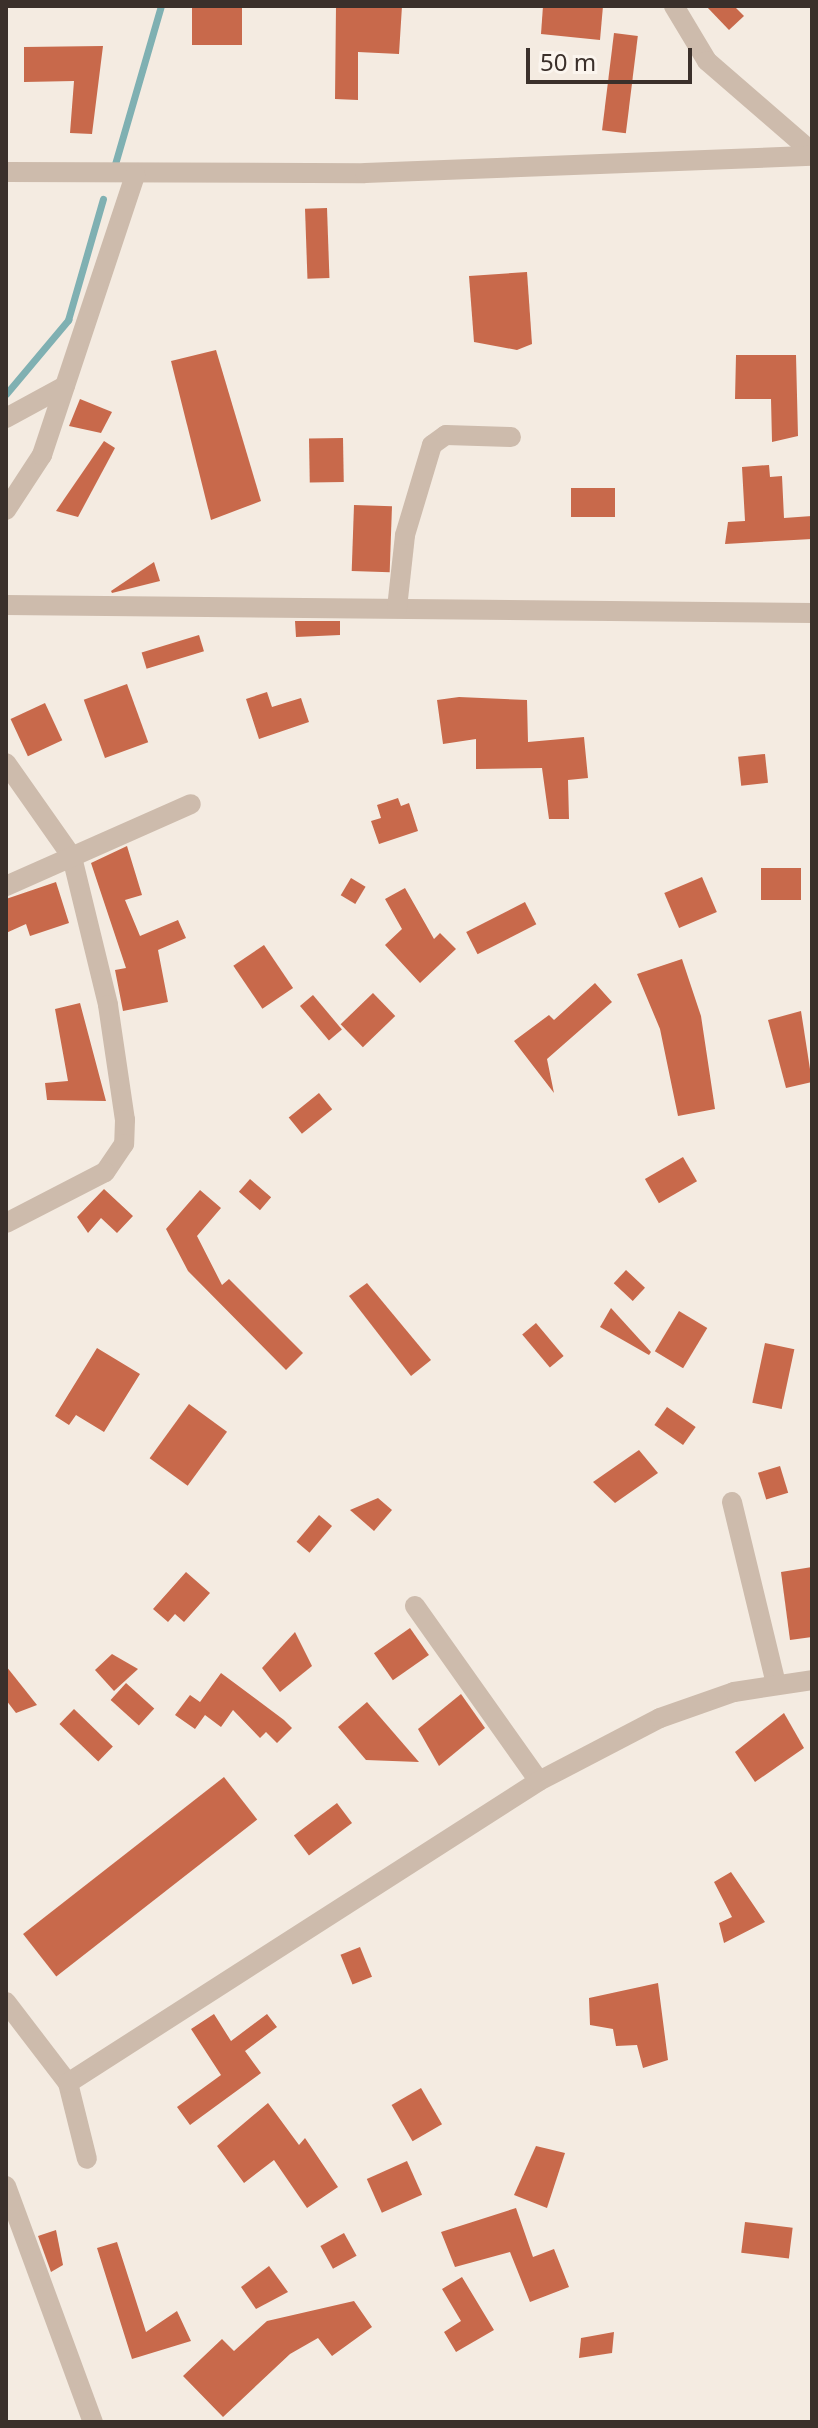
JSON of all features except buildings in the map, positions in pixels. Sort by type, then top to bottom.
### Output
[{"type":"street","points":[[674,6],[707,61],[812,154]]},
{"type":"street","points":[[6,172],[135,175],[812,154]]},
{"type":"street","points":[[6,510],[42,455],[135,175]]},
{"type":"street","points":[[6,418],[65,386]]},
{"type":"street","points":[[397,608],[405,535],[432,445],[446,435],[511,437]]},
{"type":"street","points":[[6,605],[812,613]]},
{"type":"street","points":[[6,763],[72,857],[108,1005],[124,1144],[105,1172],[6,1223]]},
{"type":"street","points":[[6,886],[191,804]]},
{"type":"street","points":[[732,1502],[776,1684]]},
{"type":"street","points":[[415,1606],[539,1781]]},
{"type":"street","points":[[68,2083],[539,1781],[660,1718],[776,1684],[812,1680]]},
{"type":"street","points":[[6,2002],[68,2083],[87,2159]]},
{"type":"street","points":[[6,2186],[93,2422]]},
{"type":"waterway","points":[[115,164],[161,6]]},
{"type":"waterway","points":[[6,394],[68,320],[103,199]]}]
